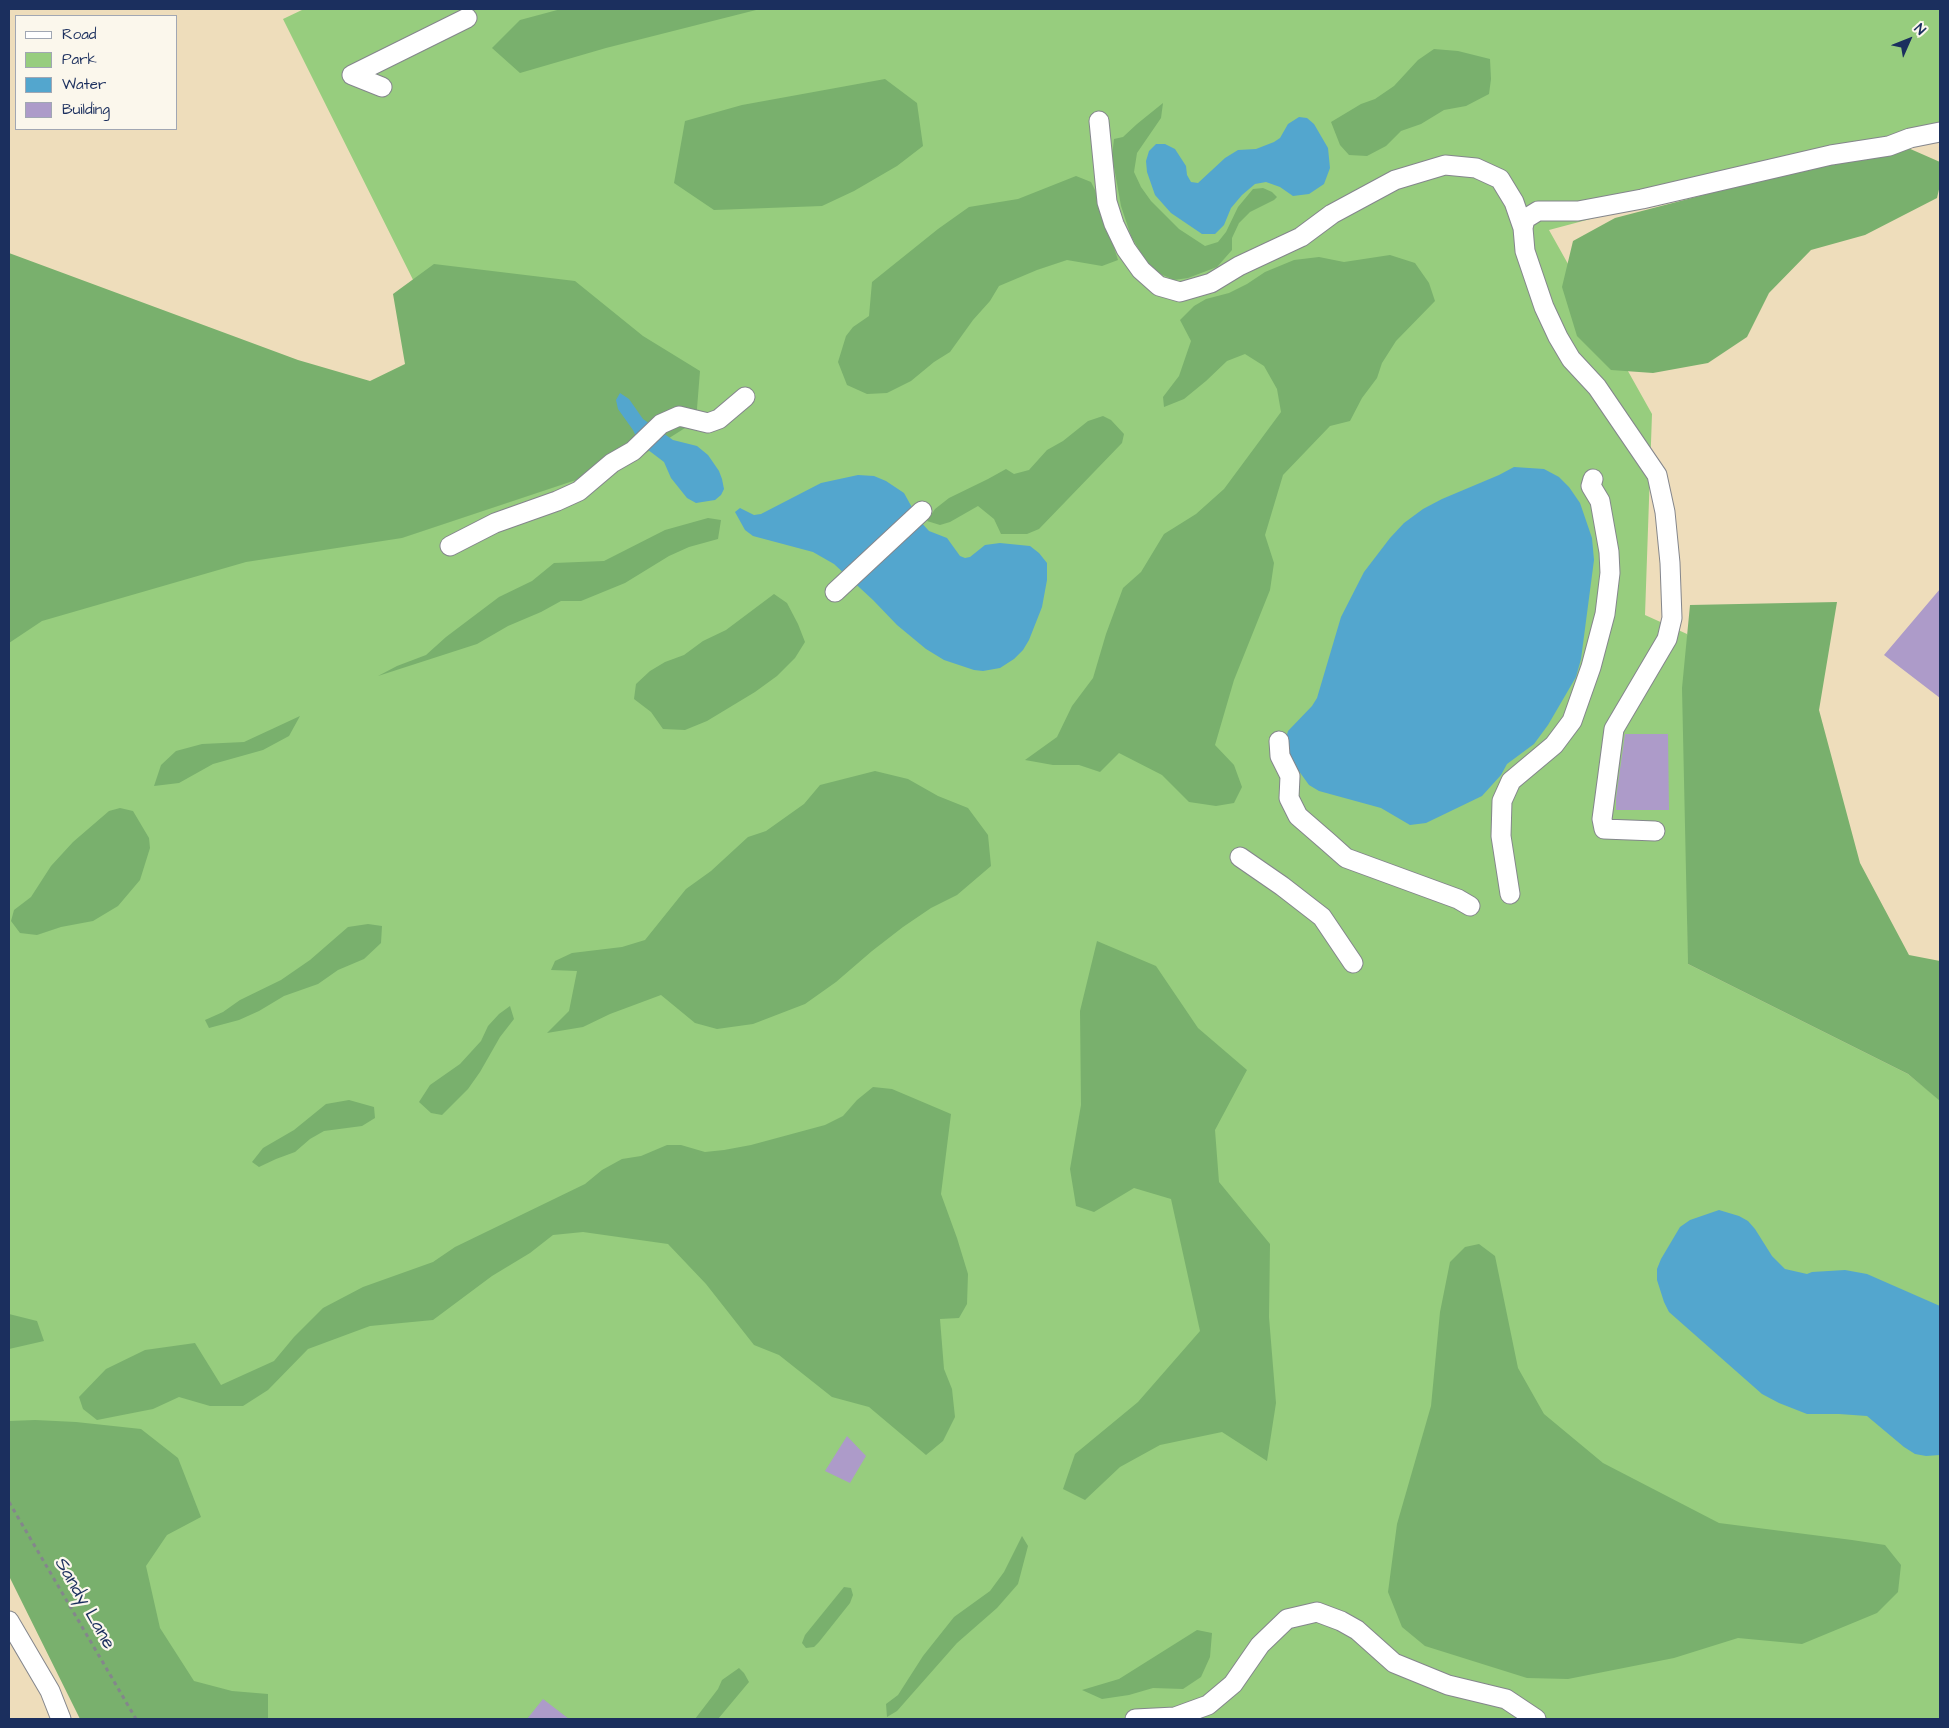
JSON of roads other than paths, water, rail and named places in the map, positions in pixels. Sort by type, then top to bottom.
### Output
[{"type":"street","points":[[382,87],[352,75],[467,18]]},
{"type":"street","points":[[1099,121],[1107,202],[1122,240],[1141,270],[1159,286],[1180,292],[1211,283],[1239,266],[1301,237],[1332,214],[1395,180],[1445,165],[1476,168],[1500,179],[1514,202],[1523,228],[1525,251],[1532,275],[1558,337],[1571,359],[1596,386],[1657,475],[1666,520],[1672,618],[1667,640],[1614,729],[1602,819],[1604,829],[1656,831]]},
{"type":"street","points":[[1523,228],[1526,219],[1538,211],[1578,211],[1605,207],[1831,155],[1889,146],[1910,138],[1940,132]]},
{"type":"street","points":[[450,546],[495,522],[557,501],[579,491],[612,463],[633,450],[662,424],[679,416],[708,423],[719,419],[745,397]]},
{"type":"street","points":[[1510,894],[1501,836],[1502,801],[1511,781],[1554,745],[1572,721],[1591,667],[1605,614],[1610,573],[1609,552],[1600,501],[1591,486],[1593,478]]},
{"type":"street","points":[[835,592],[922,511]]},
{"type":"street","points":[[1279,741],[1280,756],[1290,776],[1289,798],[1298,816],[1346,858],[1458,899],[1470,906]]},
{"type":"street","points":[[1240,857],[1322,917],[1353,963]]},
{"type":"street","points":[[1135,1719],[1175,1717],[1208,1704],[1233,1684],[1260,1645],[1287,1619],[1317,1612],[1341,1620],[1357,1630],[1394,1663],[1448,1685],[1506,1699],[1536,1719]]},
{"type":"street","points":[[9,1621],[50,1691],[61,1719]]},
{"type":"water","points":[[1299,117],[1307,118],[1314,124],[1328,148],[1330,168],[1324,184],[1309,194],[1293,196],[1280,187],[1266,182],[1255,184],[1231,208],[1224,225],[1215,234],[1202,234],[1171,213],[1155,195],[1147,172],[1146,161],[1149,151],[1156,144],[1165,144],[1175,149],[1186,166],[1187,175],[1191,182],[1198,183],[1225,158],[1238,150],[1256,149],[1274,142],[1280,138],[1288,124]]},
{"type":"water","points":[[620,393],[629,399],[643,419],[673,440],[697,446],[708,455],[722,479],[724,489],[721,495],[715,500],[696,503],[687,498],[671,478],[664,462],[639,443],[633,430],[618,409],[616,400]]},
{"type":"water","points":[[1514,467],[1544,469],[1559,477],[1580,503],[1592,538],[1594,560],[1581,659],[1576,677],[1548,725],[1534,744],[1507,764],[1501,775],[1482,796],[1426,823],[1410,825],[1381,808],[1319,791],[1309,785],[1288,756],[1286,738],[1288,731],[1312,706],[1317,698],[1341,617],[1364,572],[1404,523],[1423,509]]},
{"type":"water","points":[[858,475],[874,476],[886,481],[904,493],[919,520],[929,531],[947,538],[960,556],[970,557],[985,545],[1000,543],[1030,546],[1039,553],[1047,563],[1047,580],[1042,607],[1029,640],[1014,659],[1000,668],[983,671],[944,660],[926,649],[897,625],[834,564],[813,552],[753,536],[745,530],[735,512],[740,508],[754,515],[761,514],[821,483]]},
{"type":"water","points":[[1719,1210],[1748,1221],[1772,1256],[1785,1269],[1807,1274],[1845,1270],[1867,1274],[1940,1306],[1940,1455],[1926,1456],[1915,1454],[1867,1416],[1807,1414],[1779,1403],[1762,1394],[1669,1312],[1657,1280],[1657,1269],[1661,1259],[1680,1227],[1690,1220]]}]
